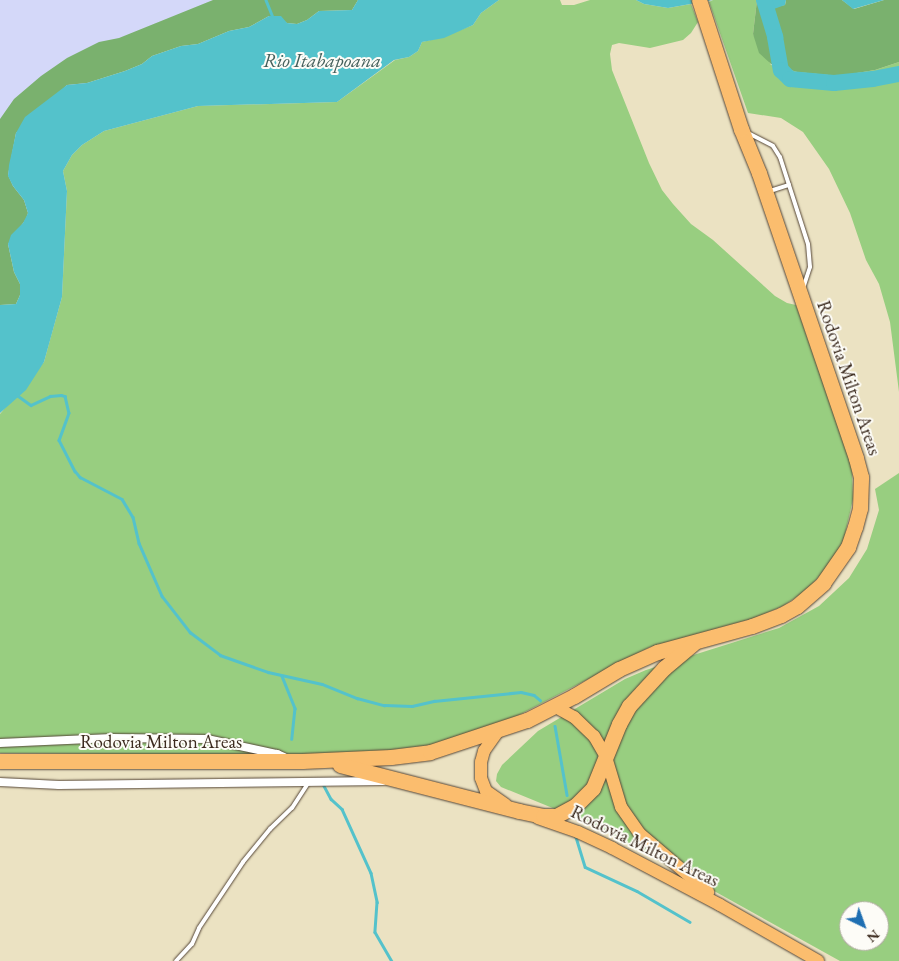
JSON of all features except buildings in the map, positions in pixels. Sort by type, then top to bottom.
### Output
[{"type":"highway","name":"Rodovia Milton Areas","points":[[0,761],[323,761],[390,757],[430,752],[498,731],[554,706],[626,666],[657,652],[698,639],[761,623],[797,606],[823,583],[848,547],[855,527],[860,508],[860,477],[766,192],[741,129],[699,0]]},
{"type":"highway","points":[[519,812],[556,816],[575,806],[593,788],[619,724],[629,706],[664,668],[698,639]]},
{"type":"highway","name":"Rodovia Milton Areas","points":[[323,761],[407,781],[519,812]]},
{"type":"main road","name":"Rodovia Milton Areas","points":[[554,706],[564,710],[585,725],[594,736],[606,757],[622,807],[631,824],[646,842],[720,905]]},
{"type":"main road","points":[[498,731],[484,751],[481,762],[482,785],[499,802],[519,812]]},
{"type":"main road","name":"Rodovia Milton Areas","points":[[519,812],[599,842],[720,905]]},
{"type":"main road","points":[[720,905],[818,961]]},
{"type":"street","points":[[0,743],[112,738],[207,739],[277,754],[290,761]]},
{"type":"street","points":[[0,782],[58,785],[407,781]]},
{"type":"lane","points":[[741,129],[777,150],[810,255],[810,267],[800,294]]},
{"type":"lane","points":[[766,192],[789,185]]},
{"type":"lane","points":[[176,961],[192,944],[199,928],[243,862],[270,829],[292,808],[309,781]]},
{"type":"shaded area","points":[[0,0],[330,0],[97,63],[0,278]]},
{"type":"green space","points":[[213,0],[358,0],[352,10],[319,11],[307,20],[297,24],[287,23],[269,16],[249,27],[229,31],[198,44],[181,46],[152,56],[142,64],[125,71],[87,83],[67,85],[16,133],[8,175],[13,186],[24,200],[28,213],[26,219],[8,244],[14,272],[20,284],[20,295],[16,304],[0,305],[0,119],[14,99],[41,76],[67,58],[99,42],[119,38]]},
{"type":"green space","points":[[499,0],[560,0],[562,5],[574,5],[590,0],[636,0],[644,4],[668,8],[691,4],[698,22],[691,33],[683,40],[650,48],[619,43],[612,45],[610,54],[612,70],[649,163],[662,190],[691,224],[713,240],[775,296],[787,303],[796,305],[852,467],[853,499],[844,539],[830,564],[807,590],[783,606],[755,618],[650,647],[496,727],[436,748],[324,756],[0,753],[0,414],[44,362],[62,297],[67,191],[63,171],[72,155],[82,145],[104,131],[198,106],[337,102],[395,60],[409,57],[418,51],[422,42],[443,37],[473,25],[481,13]]},
{"type":"green space","points":[[713,0],[757,0],[753,34],[771,65],[797,72],[839,76],[875,70],[899,62],[899,392],[890,322],[879,284],[866,260],[850,213],[829,169],[803,132],[781,118],[748,113],[709,2]]},
{"type":"green space","points":[[757,0],[764,8],[785,5],[786,0],[842,0],[854,9],[884,0],[899,0],[899,62],[875,70],[839,76],[797,72],[771,64],[759,53],[753,34]]},
{"type":"green space","points":[[899,473],[899,961],[840,961],[599,827],[501,787],[496,781],[497,774],[502,765],[538,731],[625,679],[646,670],[779,628],[819,606],[849,578],[867,549],[879,510],[875,489]]},
{"type":"water","name":"Rio Itabapoana","points":[[358,0],[499,0],[481,13],[473,25],[444,38],[422,42],[418,51],[409,57],[394,60],[337,102],[198,106],[104,131],[82,145],[72,155],[63,171],[67,191],[62,297],[44,362],[26,390],[0,413],[0,305],[16,304],[20,295],[20,284],[14,272],[8,244],[11,235],[23,223],[28,213],[24,200],[8,176],[16,133],[25,117],[67,85],[87,83],[125,71],[142,64],[152,56],[181,46],[198,44],[229,31],[249,27],[269,16],[281,16],[287,23],[297,24],[307,20],[319,11],[352,10]]},
{"type":"water","points":[[636,0],[713,0],[668,8],[644,4]]},
{"type":"water","points":[[758,0],[786,0],[785,5],[771,10],[764,8]]},
{"type":"water","points":[[842,0],[884,0],[853,9]]},
{"type":"waterway","points":[[266,0],[273,17]]},
{"type":"waterway","name":"Rio Itabapoana","points":[[764,0],[775,37],[781,70],[790,79],[834,83],[899,74]]},
{"type":"waterway","points":[[17,395],[31,405],[50,396],[65,396],[69,413],[59,440],[75,471],[80,477],[122,499],[133,517],[139,543],[162,596],[190,632],[220,655],[268,672],[322,684],[357,698],[384,705],[412,706],[434,701],[521,692],[534,695],[540,700]]},
{"type":"waterway","points":[[282,676],[295,708],[292,739]]},
{"type":"waterway","points":[[555,726],[567,795]]},
{"type":"waterway","points":[[323,784],[331,799],[342,809],[371,873],[377,902],[375,932],[392,961]]},
{"type":"waterway","points":[[576,837],[585,867],[637,891],[690,922]]}]
